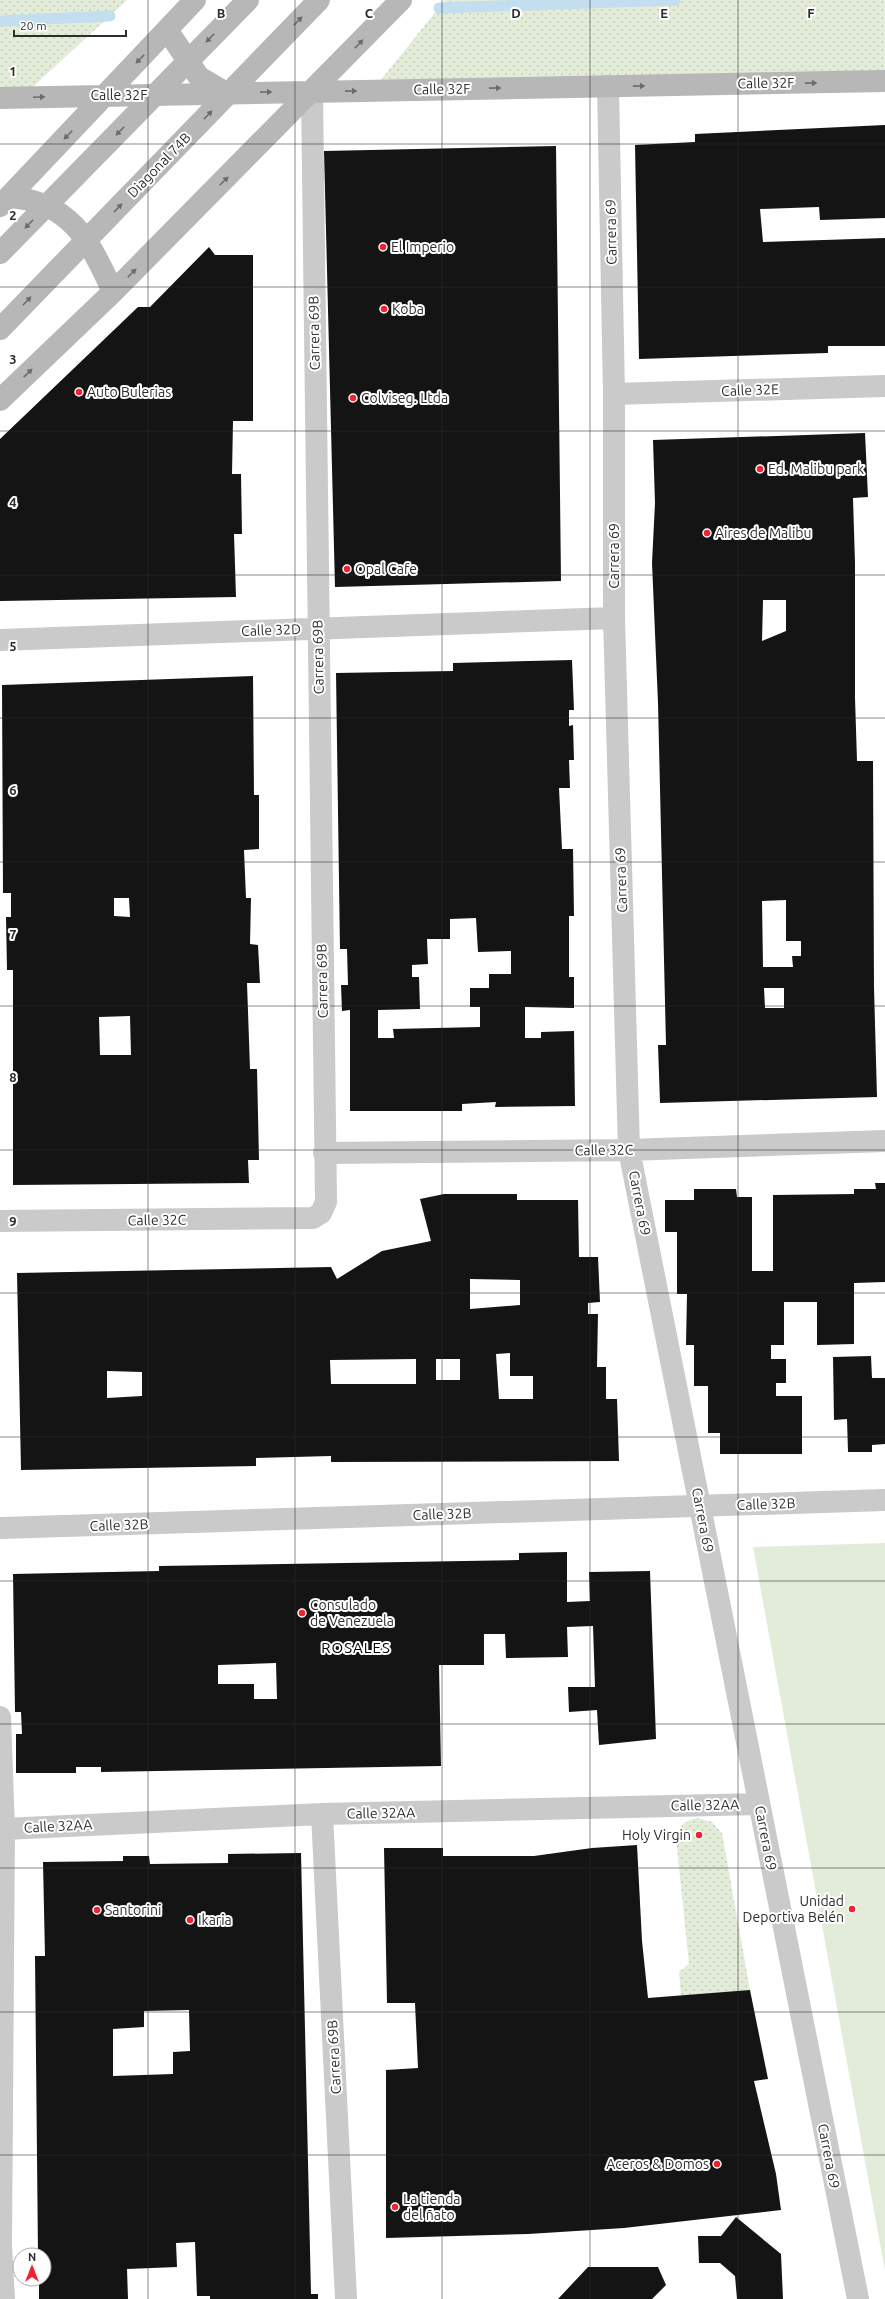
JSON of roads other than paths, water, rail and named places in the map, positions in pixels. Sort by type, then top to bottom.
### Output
[{"type":"main road","points":[[4,201],[195,0]]},
{"type":"main road","points":[[0,253],[248,0]]},
{"type":"main road","name":"Diagonal 74B","points":[[0,329],[319,0]]},
{"type":"main road","points":[[0,400],[113,292],[312,92],[401,0]]},
{"type":"main road","points":[[167,30],[199,77],[227,94]]},
{"type":"main road","name":"Calle 32F","points":[[0,98],[885,81]]},
{"type":"main road","points":[[4,201],[39,202],[61,213],[78,227],[91,247],[113,292]]},
{"type":"street","name":"Carrera 69","points":[[608,86],[614,394],[614,618],[629,1150],[858,2299]]},
{"type":"street","name":"Carrera 69B","points":[[312,92],[324,1153],[326,1202],[321,1213],[313,1218]]},
{"type":"street","name":"Calle 32E","points":[[614,394],[885,386]]},
{"type":"street","name":"Calle 32D","points":[[0,640],[614,618]]},
{"type":"street","name":"Calle 32C","points":[[324,1153],[629,1150],[885,1141]]},
{"type":"street","name":"Calle 32C","points":[[0,1221],[313,1218]]},
{"type":"street","name":"Calle 32B","points":[[0,1528],[885,1500]]},
{"type":"street","points":[[0,1717],[4,1829],[2,2237],[4,2299]]},
{"type":"street","name":"Calle 32AA","points":[[4,1829],[322,1814],[759,1804]]},
{"type":"street","name":"Carrera 69B","points":[[322,1814],[346,2299]]},
{"type":"waterway","points":[[439,8],[675,0]]},
{"type":"waterway","points":[[0,21],[110,16]]},
{"type":"place","name":"El Imperio","points":[[383,247]]},
{"type":"place","name":"Koba","points":[[384,309]]},
{"type":"place","name":"Auto Bulerias","points":[[79,392]]},
{"type":"place","name":"Colviseg. Ltda","points":[[353,398]]},
{"type":"place","name":"Ed. Malibu park","points":[[760,469]]},
{"type":"place","name":"Aires de Malibu","points":[[707,533]]},
{"type":"place","name":"Opal Cafe","points":[[347,569]]},
{"type":"place","name":"Consulado de Venezuela","points":[[302,1613]]},
{"type":"place","name":"Holy Virgin","points":[[699,1835]]},
{"type":"place","name":"Unidad Deportiva Belén","points":[[852,1909]]},
{"type":"place","name":"Santorini","points":[[97,1910]]},
{"type":"place","name":"Ikaria","points":[[190,1920]]},
{"type":"place","name":"Aceros & Domos","points":[[717,2164]]},
{"type":"place","name":"La tienda del ñato","points":[[395,2207]]},
{"type":"district","name":"ROSALES","points":[[356,1648]]}]
